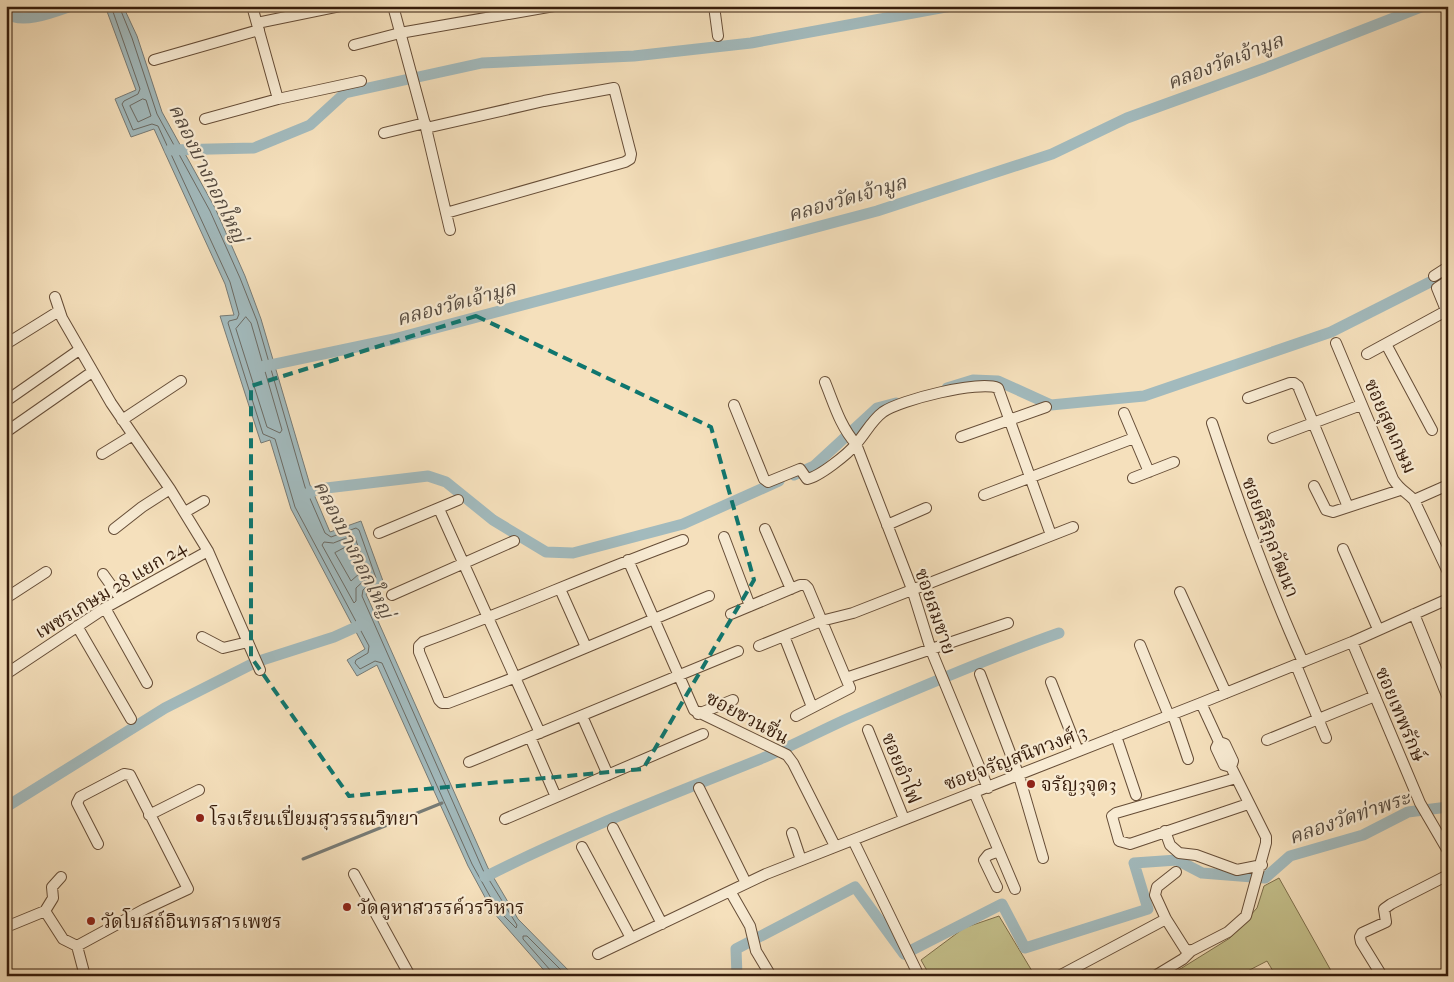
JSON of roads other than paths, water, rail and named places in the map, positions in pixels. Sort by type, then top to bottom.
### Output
[{"type":"street","points":[[252,6],[278,99]]},
{"type":"street","points":[[154,60],[258,26],[324,8],[340,6]]},
{"type":"street","points":[[393,6],[450,230]]},
{"type":"street","points":[[354,45],[400,34],[554,6]]},
{"type":"street","points":[[714,6],[718,36]]},
{"type":"street","points":[[206,119],[278,99],[361,81]]},
{"type":"street","points":[[384,133],[614,88],[631,154],[630,159],[446,213]]},
{"type":"street","points":[[1434,276],[1448,267]]},
{"type":"street","points":[[1367,354],[1447,313],[1437,288],[1448,281]]},
{"type":"street","points":[[55,297],[58,311],[92,372],[122,420],[185,512],[208,551],[260,670]]},
{"type":"street","points":[[6,344],[58,311]]},
{"type":"street","name":"ซอยสุดเกษม","points":[[1336,343],[1400,490],[1407,493],[1414,500],[1448,572]]},
{"type":"street","points":[[1386,344],[1432,430]]},
{"type":"street","points":[[6,401],[79,350]]},
{"type":"street","points":[[6,432],[92,372]]},
{"type":"street","points":[[122,420],[181,381]]},
{"type":"street","name":"ซอยสมชาย","points":[[825,382],[853,440],[912,589],[931,650],[988,788]]},
{"type":"street","points":[[1248,398],[1294,383],[1298,386],[1348,507]]},
{"type":"street","points":[[734,405],[764,479],[768,482],[803,474],[809,479],[818,474],[873,421],[889,409],[958,388],[985,385],[998,388],[1052,535]]},
{"type":"street","points":[[1273,438],[1314,424],[1361,404]]},
{"type":"street","points":[[961,437],[1046,406]]},
{"type":"street","points":[[1124,413],[1149,472]]},
{"type":"street","name":"ซอยศิริกุลวัฒนา","points":[[1212,423],[1248,530],[1300,664],[1326,738]]},
{"type":"street","points":[[102,454],[133,435]]},
{"type":"street","points":[[984,495],[1134,438]]},
{"type":"street","points":[[1133,478],[1174,462]]},
{"type":"street","points":[[1414,500],[1448,485]]},
{"type":"street","points":[[1314,486],[1328,512],[1400,490]]},
{"type":"street","points":[[114,529],[142,507],[170,489]]},
{"type":"street","points":[[379,533],[458,500]]},
{"type":"street","points":[[185,512],[204,501]]},
{"type":"street","points":[[887,525],[926,508]]},
{"type":"street","points":[[439,509],[540,733]]},
{"type":"street","points":[[759,646],[821,621],[853,613],[1073,527]]},
{"type":"street","points":[[765,529],[791,589]]},
{"type":"street","points":[[724,537],[750,606]]},
{"type":"street","points":[[683,540],[628,560],[488,619],[423,642],[419,646],[439,700],[442,703],[448,703],[516,677],[709,596]]},
{"type":"street","points":[[392,595],[464,565],[514,541]]},
{"type":"street","points":[[1343,549],[1378,629]]},
{"type":"street","name":"เพชรเกษม 28 แยก 24","points":[[6,674],[105,608],[208,551]]},
{"type":"street","name":"ซอยชวนชื่น","points":[[628,560],[691,705],[698,714],[787,755],[793,763],[835,846]]},
{"type":"street","points":[[6,598],[46,572]]},
{"type":"street","points":[[103,574],[121,599]]},
{"type":"street","points":[[732,614],[805,585],[850,688],[796,716]]},
{"type":"street","points":[[560,588],[586,647]]},
{"type":"street","points":[[1180,592],[1226,693]]},
{"type":"street","name":"ซอยจรัญสนิทวงศ์ 3","points":[[598,954],[746,883],[801,860],[1201,704],[1352,642],[1448,599]]},
{"type":"street","points":[[105,608],[147,682]]},
{"type":"street","points":[[1414,614],[1448,698]]},
{"type":"street","points":[[846,678],[1008,623]]},
{"type":"street","points":[[77,626],[131,718]]},
{"type":"street","points":[[784,636],[812,707]]},
{"type":"street","points":[[202,637],[223,648],[248,642]]},
{"type":"street","name":"ซอยเทพรักษ์","points":[[1352,642],[1420,803],[1448,851]]},
{"type":"street","points":[[1140,645],[1188,759]]},
{"type":"street","points":[[469,762],[738,651]]},
{"type":"street","points":[[980,674],[1019,776],[1043,858]]},
{"type":"street","points":[[1052,682],[1078,751]]},
{"type":"street","points":[[1267,740],[1375,696]]},
{"type":"street","points":[[698,714],[733,700]]},
{"type":"street","points":[[1155,976],[1183,959],[1191,951],[1228,932],[1243,920],[1261,868],[1266,837],[1248,804],[1232,767],[1224,765],[1216,748],[1219,742],[1201,704]]},
{"type":"street","points":[[582,716],[608,775]]},
{"type":"street","name":"ซอยอำไฟ","points":[[868,730],[904,819]]},
{"type":"street","points":[[504,818],[703,734]]},
{"type":"street","points":[[1116,736],[1136,794]]},
{"type":"street","points":[[530,737],[556,797]]},
{"type":"street","points":[[77,946],[145,909],[188,889],[130,775],[126,774],[80,797],[77,802],[78,808],[98,844]]},
{"type":"street","points":[[1236,778],[1116,813],[1112,816],[1117,837],[1130,844],[1248,804]]},
{"type":"street","points":[[699,788],[746,883]]},
{"type":"street","points":[[149,815],[199,790]]},
{"type":"street","points":[[974,792],[1015,889]]},
{"type":"street","points":[[613,828],[662,924]]},
{"type":"street","points":[[1165,831],[1170,845],[1179,853],[1196,855],[1238,870],[1261,868]]},
{"type":"street","points":[[792,832],[801,860]]},
{"type":"street","points":[[853,840],[919,976]]},
{"type":"street","points":[[582,847],[631,938]]},
{"type":"street","points":[[997,887],[984,860],[988,855],[999,851]]},
{"type":"street","points":[[1176,872],[1155,891],[1155,895],[1166,918],[1185,949],[1191,951]]},
{"type":"street","points":[[354,874],[410,976]]},
{"type":"street","points":[[1382,976],[1361,942],[1362,933],[1386,922],[1384,909],[1391,904],[1448,875]]},
{"type":"street","points":[[6,927],[45,911],[52,898],[52,887],[61,877]]},
{"type":"street","points":[[730,891],[750,926],[754,943],[771,976]]},
{"type":"street","points":[[45,911],[63,939],[77,946],[85,976]]},
{"type":"street","points":[[1060,976],[1166,918]]},
{"type":"water","name":"คลองบางกอกใหญ่","points":[[105,6],[123,6],[137,36],[162,112],[215,208],[245,276],[261,319],[310,485],[330,532],[361,521],[383,581],[366,594],[488,868],[518,919],[574,976],[549,976],[493,912],[468,866],[377,665],[357,676],[347,660],[365,649],[291,509],[270,440],[261,443],[220,316],[234,315],[225,284],[154,129],[131,137],[115,99],[136,90]]},
{"type":"waterway","points":[[6,13],[21,18],[29,18],[71,6]]},
{"type":"waterway","name":"คลองบางกอกใหญ่","points":[[170,150],[254,148],[310,125],[345,93],[482,63],[634,56],[751,43],[951,6]]},
{"type":"waterway","name":"คลองวัดเจ้ามูล","points":[[261,367],[394,339],[877,211],[1052,154],[1127,118],[1265,68],[1424,6]]},
{"type":"waterway","points":[[947,388],[973,380],[998,381],[1051,405],[1144,396],[1331,332],[1442,276]]},
{"type":"waterway","points":[[794,475],[814,466],[877,408],[896,403]]},
{"type":"waterway","name":"คลองบางกอกใหญ่","points":[[300,497],[318,489],[428,476],[446,482],[493,520],[546,552],[573,553],[683,524],[779,481]]},
{"type":"waterway","points":[[6,807],[165,708],[256,662],[334,637],[365,623]]},
{"type":"waterway","points":[[485,877],[553,844],[785,749],[849,718],[980,663],[1059,633]]},
{"type":"waterway","points":[[303,859],[442,803]]},
{"type":"waterway","name":"คลองวัดท่าพระ","points":[[737,976],[736,949],[855,887],[904,954],[1002,904],[1025,948],[1148,909],[1134,863],[1177,860],[1202,873],[1265,878],[1290,856],[1363,835],[1408,812],[1448,807]]},
{"type":"place","name":"จรัญ3จุด3","points":[[1031,784]]},
{"type":"place","name":"โรงเรียนเปี่ยมสุวรรณวิทยา","points":[[200,818]]},
{"type":"place","name":"วัดคูหาสวรรค์วรวิหาร","points":[[347,907]]},
{"type":"place","name":"วัดโบสถ์อินทรสารเพชร","points":[[91,921]]}]
